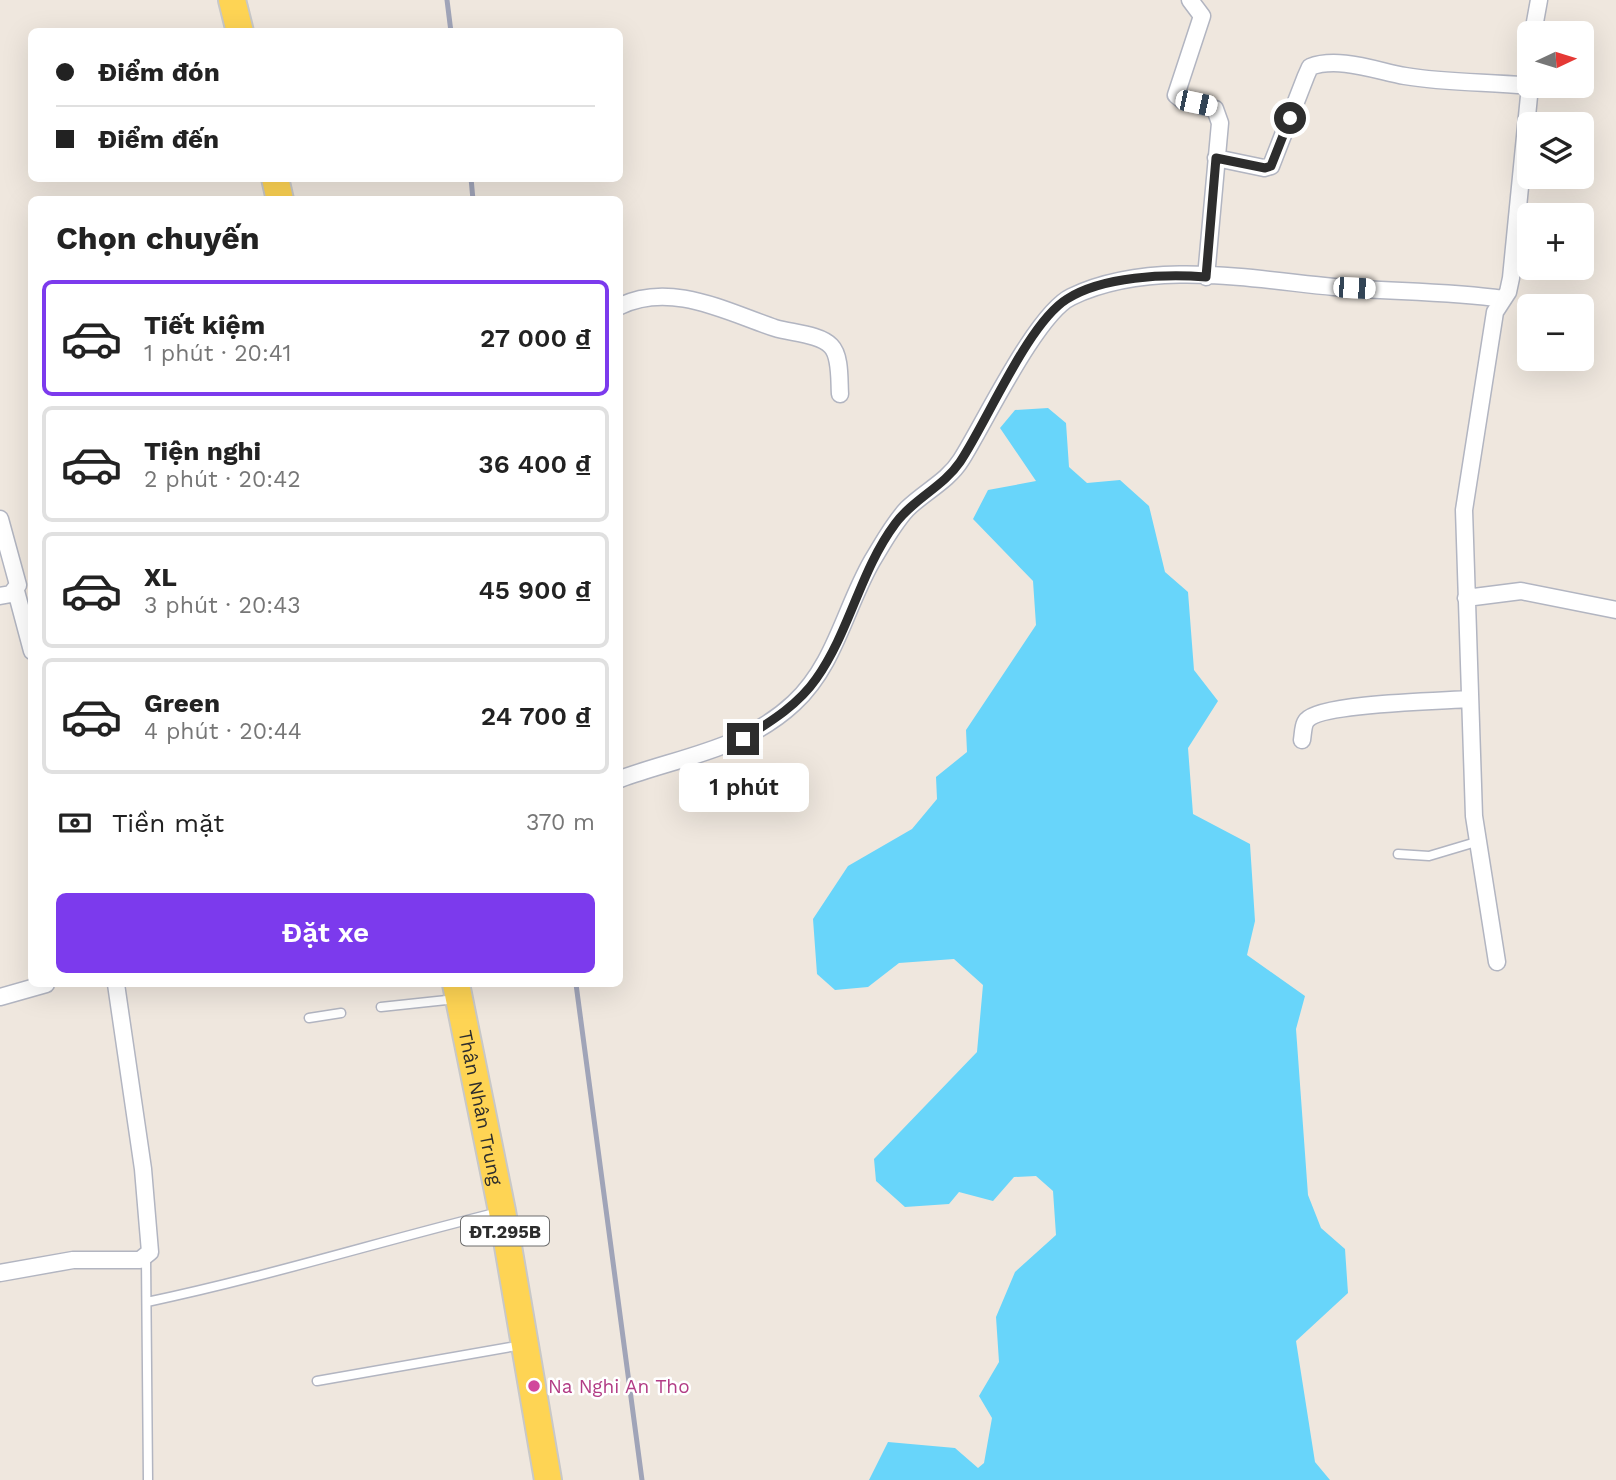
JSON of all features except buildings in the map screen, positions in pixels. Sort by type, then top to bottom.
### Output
[{"type":"main road","points":[[232,0],[239,28]]},
{"type":"main road","name":"Thân Nhân Trung","points":[[457,991],[502,1211],[548,1480]]},
{"type":"street","points":[[1190,0],[1202,16],[1176,95],[1182,100],[1211,106],[1217,112],[1220,123],[1206,277]]},
{"type":"street","points":[[1535,21],[1539,0]]},
{"type":"street","points":[[1216,158],[1265,168],[1271,166],[1310,67],[1319,64],[1358,66],[1406,76],[1517,85]]},
{"type":"street","points":[[1497,962],[1476,842],[1466,598],[1466,483],[1495,312],[1511,278],[1529,98]]},
{"type":"street","points":[[623,778],[743,739],[795,703],[816,680],[828,659],[871,564],[894,525],[906,510],[961,461],[999,392],[1055,309],[1079,293],[1129,280],[1158,276],[1206,277],[1503,299]]},
{"type":"street","points":[[623,305],[638,299],[680,298],[734,311],[825,343],[836,354],[840,394]]},
{"type":"street","points":[[0,519],[17,578],[8,594],[28,642]]},
{"type":"street","points":[[1466,598],[1521,591],[1616,610]]},
{"type":"street","points":[[1302,740],[1305,721],[1314,714],[1378,705],[1469,699]]},
{"type":"street","points":[[0,997],[35,987]]},
{"type":"street","points":[[0,1273],[73,1259],[146,1257],[150,1252],[143,1169],[116,987]]},
{"type":"lane","points":[[1398,854],[1429,856],[1476,842]]},
{"type":"lane","points":[[381,1007],[457,991]]},
{"type":"lane","points":[[309,1018],[341,1013]]},
{"type":"lane","points":[[147,1302],[230,1285],[387,1239],[502,1211]]},
{"type":"lane","points":[[146,1257],[148,1480]]},
{"type":"lane","points":[[317,1381],[525,1345]]},
{"type":"water","points":[[1048,408],[1066,423],[1069,467],[1087,483],[1120,480],[1149,506],[1165,572],[1188,592],[1194,670],[1218,701],[1188,748],[1193,814],[1250,844],[1255,921],[1247,955],[1305,996],[1296,1029],[1308,1195],[1321,1228],[1345,1249],[1348,1293],[1296,1341],[1315,1462],[1330,1480],[869,1480],[888,1442],[955,1448],[978,1468],[984,1463],[992,1418],[979,1396],[999,1362],[996,1317],[1015,1272],[1056,1235],[1053,1191],[1036,1176],[1014,1177],[993,1201],[959,1192],[949,1204],[905,1207],[876,1181],[874,1159],[977,1052],[983,985],[954,959],[899,963],[868,987],[835,990],[817,974],[813,919],[848,866],[912,829],[937,799],[936,777],[967,752],[966,730],[1036,625],[1033,581],[973,519],[988,490],[1036,481],[1000,428],[1015,410]]},
{"type":"railway","points":[[447,0],[450,28]]},
{"type":"railway","points":[[471,182],[473,196]]},
{"type":"railway","points":[[576,987],[642,1480]]},
{"type":"place","name":"Na Nghi An Tho","points":[[534,1386]]},
{"type":"route","points":[[743,739],[795,703],[816,680],[871,564],[894,525],[906,510],[953,471],[961,461],[999,392],[1055,309],[1079,293],[1129,280],[1158,276],[1206,277],[1216,158],[1265,168],[1271,166],[1290,118]]}]
